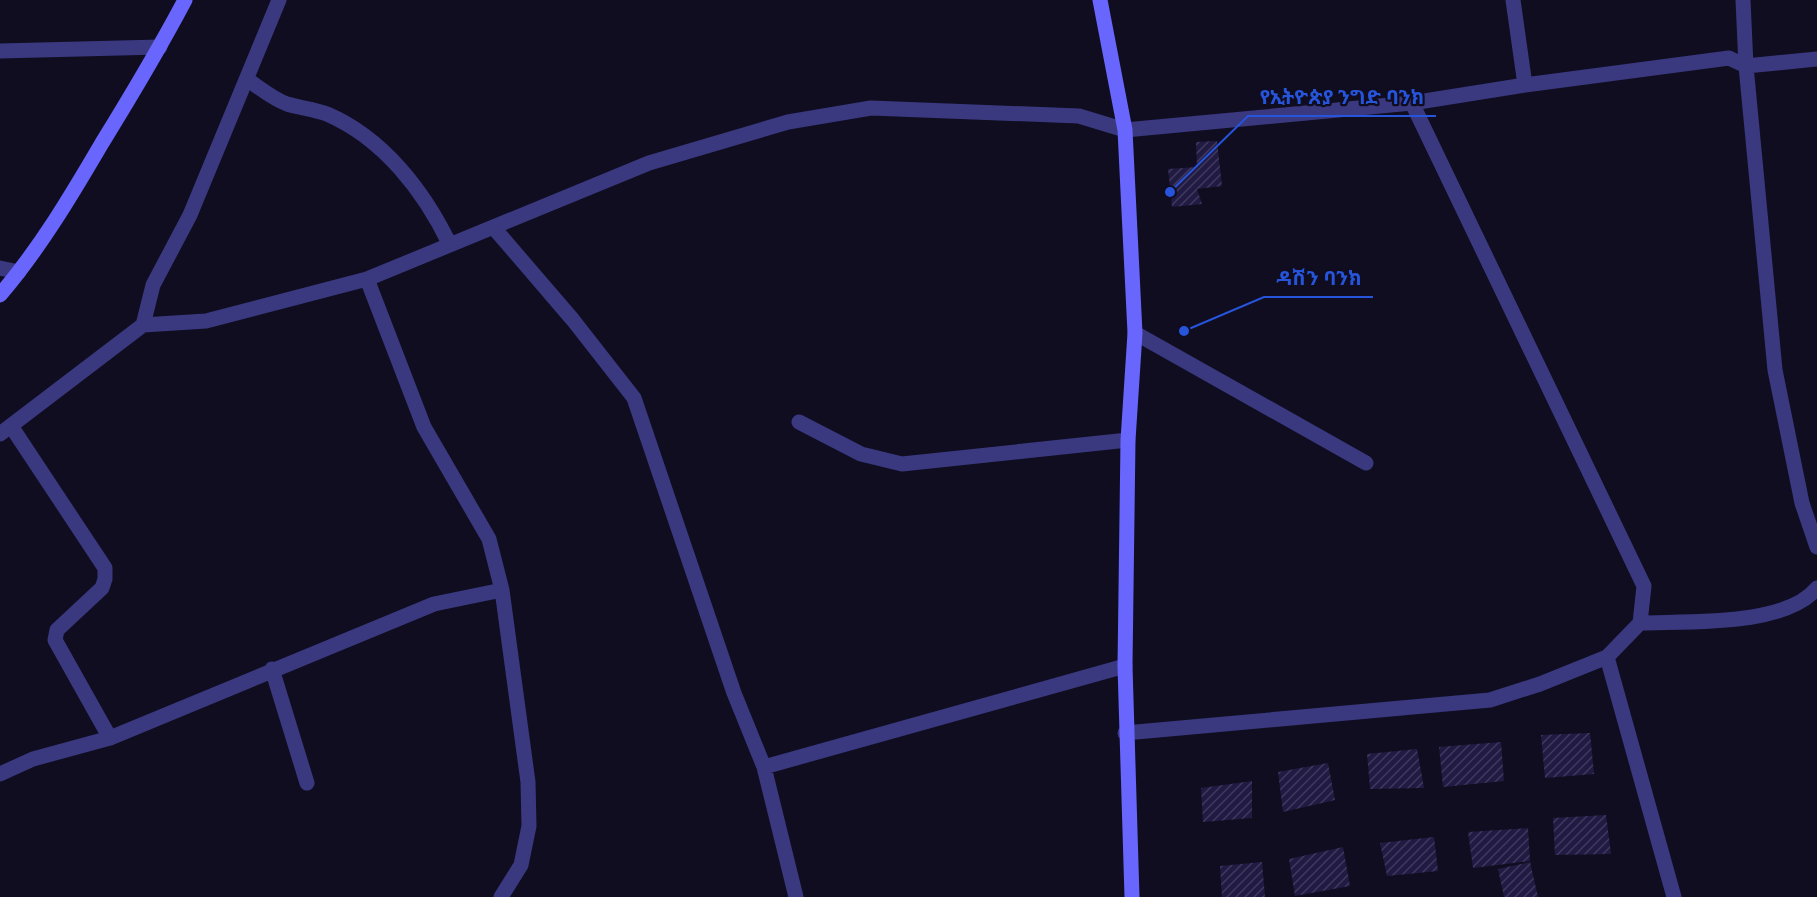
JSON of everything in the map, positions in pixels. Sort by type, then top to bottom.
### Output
[{"type":"street","points":[[0,295],[58,217],[160,47],[184,0]]},
{"type":"street","points":[[143,325],[153,285],[190,215],[248,80],[279,0]]},
{"type":"street","points":[[1100,0],[1125,130],[1135,333],[1128,440],[1125,666],[1125,733],[1132,897]]},
{"type":"street","points":[[1513,0],[1525,85]]},
{"type":"street","points":[[1743,0],[1746,66],[1775,370],[1802,503],[1817,547]]},
{"type":"street","points":[[0,51],[160,47]]},
{"type":"street","points":[[110,738],[56,640],[57,630],[102,588],[105,568],[5,430],[143,325],[206,321],[367,279],[649,163],[788,122],[871,108],[1079,116],[1125,130],[1412,103],[1525,85],[1729,58],[1746,66],[1817,59]]},
{"type":"street","points":[[248,80],[285,103],[327,114],[361,134],[391,159],[414,184],[438,220],[450,245]]},
{"type":"street","points":[[1125,733],[1490,700],[1540,684],[1607,657],[1640,623],[1644,586],[1412,103]]},
{"type":"street","points":[[494,228],[573,320],[634,398],[734,693],[764,767],[796,897]]},
{"type":"street","points":[[0,268],[19,272]]},
{"type":"street","points":[[367,279],[424,427],[489,539],[502,590],[528,782],[529,826],[521,865],[501,897]]},
{"type":"street","points":[[1135,333],[1366,463]]},
{"type":"street","points":[[799,422],[861,454],[902,464],[1128,440]]},
{"type":"street","points":[[1640,623],[1751,618],[1786,609],[1810,597],[1817,588]]},
{"type":"street","points":[[0,774],[33,759],[110,738],[272,669],[434,604],[502,590]]},
{"type":"street","points":[[1607,657],[1674,897]]},
{"type":"street","points":[[764,767],[1125,666]]},
{"type":"street","points":[[272,669],[307,783]]},
{"type":"building","points":[[1217,141],[1222,186],[1197,189],[1202,204],[1172,207],[1168,169],[1197,167],[1196,142]]},
{"type":"building","points":[[1590,733],[1594,774],[1545,778],[1541,735]]},
{"type":"building","points":[[1501,742],[1504,781],[1443,787],[1439,747]]},
{"type":"building","points":[[1417,749],[1424,788],[1370,789],[1367,754]]},
{"type":"building","points":[[1328,763],[1335,800],[1283,812],[1278,772]]},
{"type":"building","points":[[1252,781],[1252,818],[1203,822],[1201,788]]},
{"type":"building","points":[[1606,815],[1611,854],[1555,855],[1553,818]]},
{"type":"building","points":[[1528,828],[1530,861],[1473,868],[1468,832]]},
{"type":"building","points":[[1434,837],[1438,871],[1387,876],[1380,843]]},
{"type":"building","points":[[1343,847],[1350,886],[1295,896],[1289,859]]},
{"type":"building","points":[[1262,862],[1265,897],[1222,897],[1220,866]]},
{"type":"building","points":[[1530,862],[1538,897],[1504,897],[1498,869]]},
{"type":"place","name":"የኢትዮጵያ ንግድ ባንክ","points":[[1170,192]]},
{"type":"place","name":"ዳሽን ባንክ","points":[[1184,331]]}]
